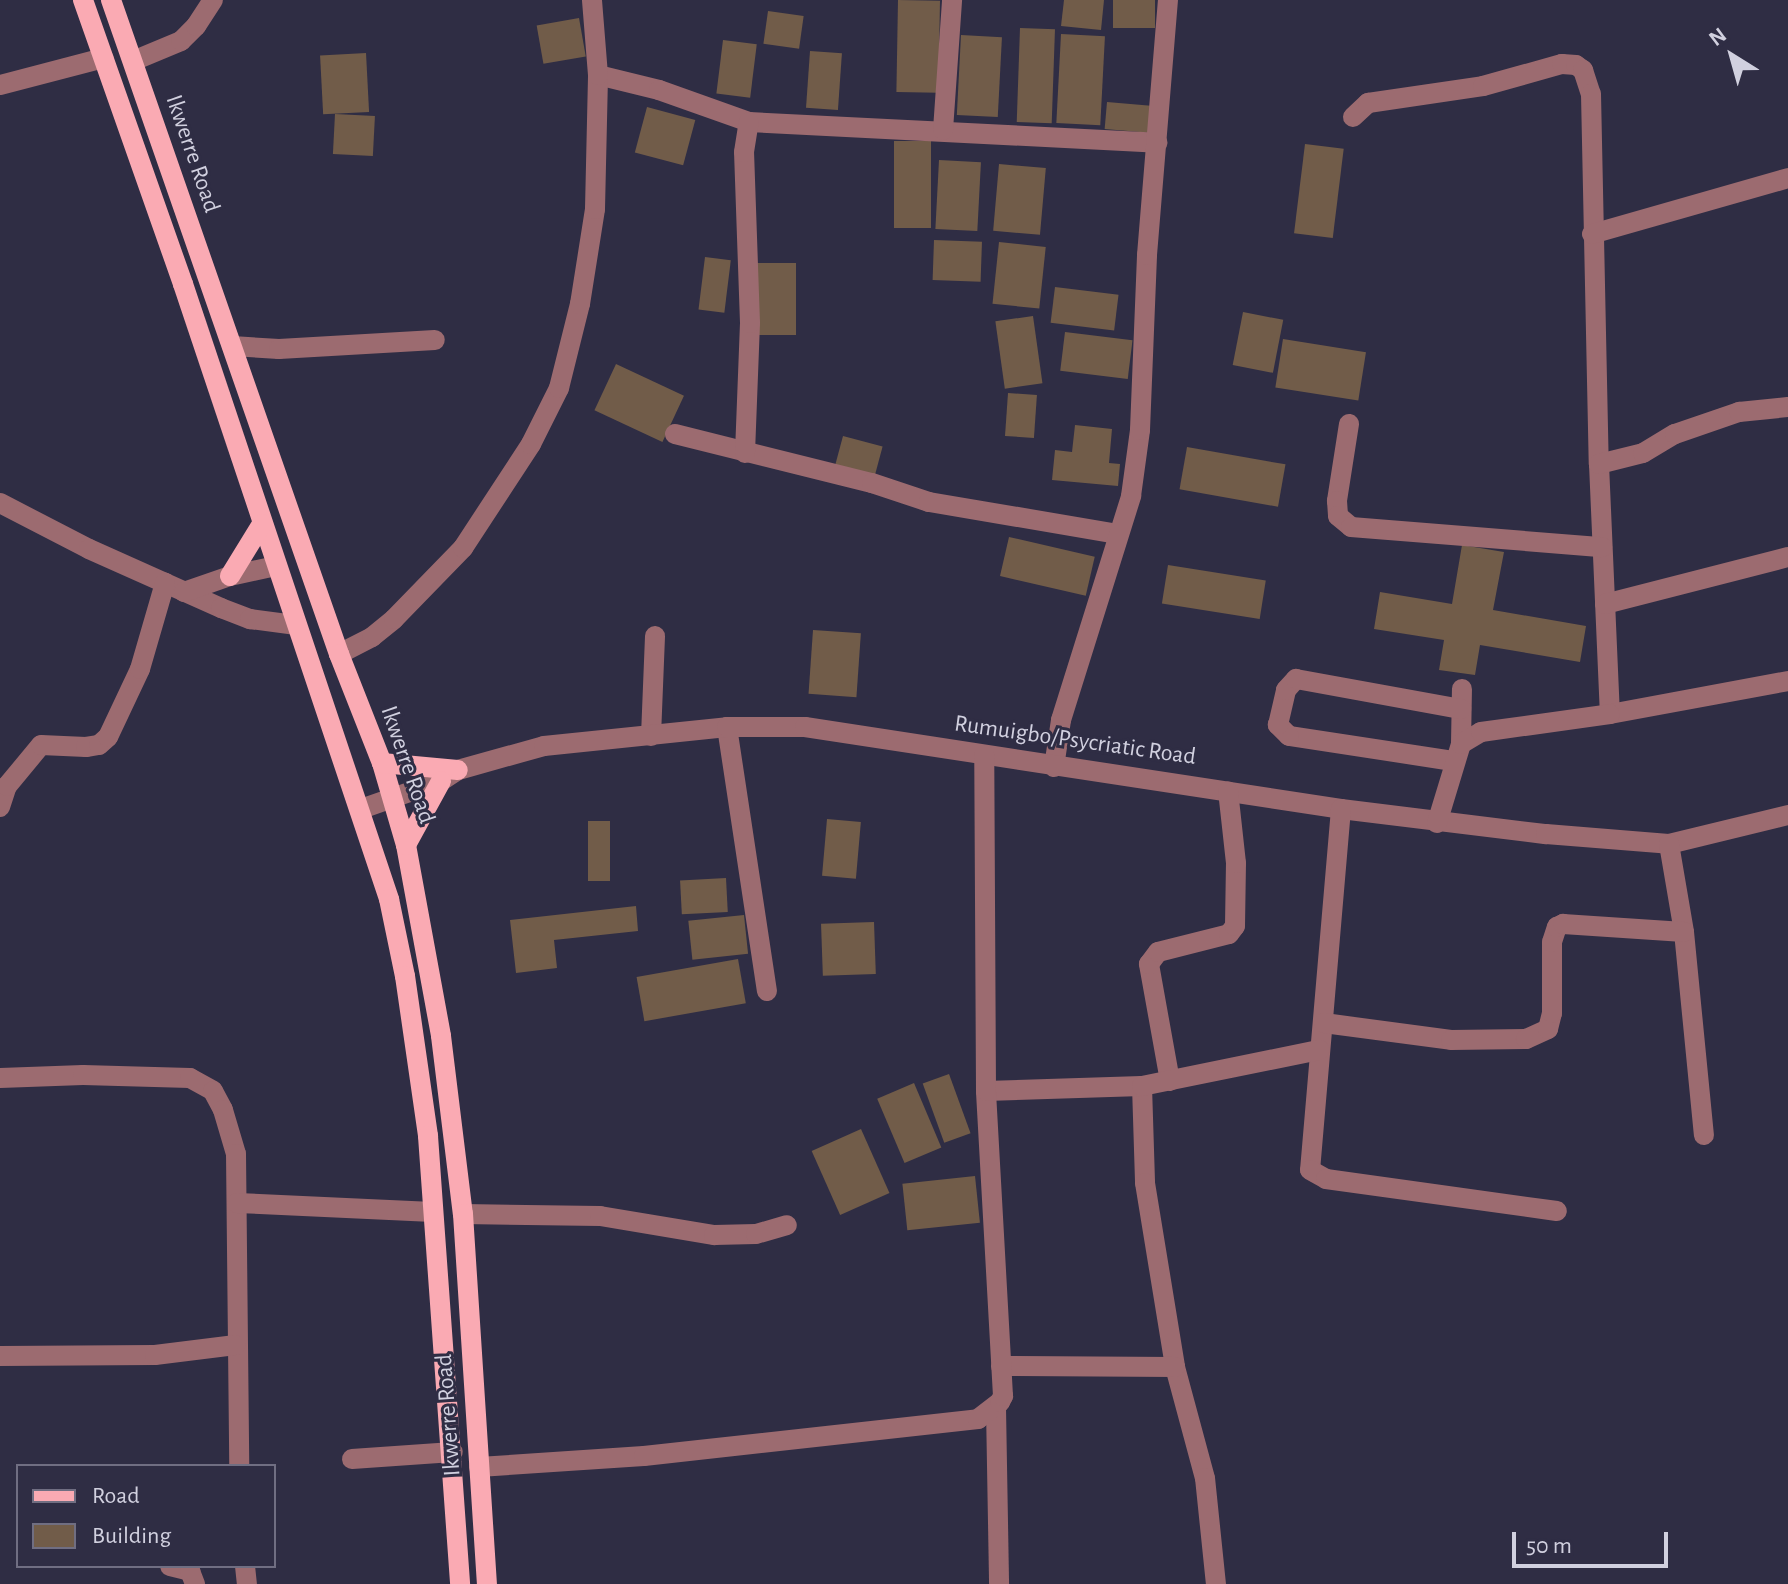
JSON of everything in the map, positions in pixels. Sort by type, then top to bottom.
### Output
[{"type":"main road","name":"Ikwerre Road","points":[[83,0],[234,433],[295,625],[318,681],[389,899],[405,976],[428,1136],[453,1452],[460,1584]]},
{"type":"main road","name":"Ikwerre Road","points":[[111,0],[339,654],[382,763],[406,845],[441,1036],[463,1214],[487,1584]]},
{"type":"main road","points":[[230,576],[262,524]]},
{"type":"main road","points":[[382,763],[450,776],[406,845]]},
{"type":"street","points":[[133,61],[181,41],[213,0]]},
{"type":"street","points":[[339,654],[372,637],[394,619],[463,548],[531,444],[559,388],[580,304],[595,209],[598,75],[592,0]]},
{"type":"street","points":[[943,130],[952,0]]},
{"type":"street","points":[[1054,767],[1061,720],[1100,605],[1131,496],[1140,430],[1147,255],[1168,0]]},
{"type":"street","points":[[0,85],[104,58]]},
{"type":"street","points":[[1353,117],[1368,103],[1483,86],[1562,64],[1576,65],[1587,77],[1591,94],[1599,464],[1610,714]]},
{"type":"street","points":[[598,75],[659,90],[749,122],[1157,143]]},
{"type":"street","points":[[745,453],[750,323],[744,152],[749,122]]},
{"type":"street","points":[[1592,234],[1788,178]]},
{"type":"street","points":[[232,346],[279,349],[435,340]]},
{"type":"street","points":[[1599,464],[1643,453],[1675,434],[1739,412],[1788,407]]},
{"type":"street","points":[[1349,424],[1337,501],[1338,516],[1351,527],[1602,547]]},
{"type":"street","points":[[675,434],[872,483],[929,502],[1118,534]]},
{"type":"street","points":[[0,503],[174,587],[250,619],[295,625]]},
{"type":"street","points":[[1605,604],[1788,557]]},
{"type":"street","points":[[174,587],[276,566]]},
{"type":"street","points":[[0,807],[3,785],[41,745],[99,745],[108,737],[174,587]]},
{"type":"street","points":[[651,736],[655,636]]},
{"type":"street","points":[[1437,823],[1457,753],[1461,699],[1296,679],[1286,690],[1278,725],[1289,736],[1457,753],[1481,732],[1610,714],[1788,681]]},
{"type":"street","points":[[727,727],[767,991]]},
{"type":"street","name":"Rumuigbo/Psycriatic Road","points":[[361,809],[544,746],[727,727],[805,727],[1437,823],[1669,844],[1788,815]]},
{"type":"street","points":[[479,1467],[792,1441],[978,1419],[996,1408],[1003,1396],[986,1091],[984,755]]},
{"type":"street","points":[[1170,1081],[1149,964],[1158,952],[1229,934],[1235,926],[1236,863],[1228,791]]},
{"type":"street","points":[[1341,809],[1310,1170],[1317,1175],[1557,1211]]},
{"type":"street","points":[[1669,844],[1684,932],[1704,1135]]},
{"type":"street","points":[[1324,1023],[1451,1040],[1526,1039],[1548,1029],[1552,1013],[1552,942],[1557,927],[1563,924],[1684,932]]},
{"type":"street","points":[[986,1091],[1142,1086],[1319,1050]]},
{"type":"street","points":[[0,1078],[83,1075],[190,1078],[213,1091],[223,1110],[236,1154],[235,1345],[239,1464]]},
{"type":"street","points":[[1142,1086],[1145,1183],[1175,1367],[1205,1478],[1216,1584]]},
{"type":"street","points":[[237,1203],[433,1212]]},
{"type":"street","points":[[463,1214],[600,1216],[714,1235],[756,1234],[787,1225]]},
{"type":"street","points":[[0,1356],[155,1355],[235,1345]]},
{"type":"street","points":[[1001,1366],[1175,1367]]},
{"type":"street","points":[[996,1408],[999,1584]]},
{"type":"street","points":[[352,1459],[453,1452]]},
{"type":"street","points":[[178,1568],[190,1571],[195,1584]]},
{"type":"building","points":[[898,0],[940,1],[938,93],[896,92]]},
{"type":"building","points":[[1064,0],[1104,0],[1101,30],[1061,26]]},
{"type":"building","points":[[1113,0],[1155,0],[1155,28],[1113,28]]},
{"type":"building","points":[[768,11],[804,16],[799,49],[763,44]]},
{"type":"building","points":[[579,18],[586,56],[543,64],[537,25]]},
{"type":"building","points":[[1020,28],[1055,29],[1052,123],[1017,122]]},
{"type":"building","points":[[1061,34],[1105,36],[1100,125],[1056,123]]},
{"type":"building","points":[[961,35],[1002,37],[998,117],[957,115]]},
{"type":"building","points":[[723,40],[757,44],[750,98],[716,94]]},
{"type":"building","points":[[810,51],[842,53],[838,110],[806,108]]},
{"type":"building","points":[[366,53],[369,112],[323,114],[320,55]]},
{"type":"building","points":[[1107,102],[1151,106],[1148,133],[1105,129]]},
{"type":"building","points":[[647,107],[695,120],[683,165],[635,152]]},
{"type":"building","points":[[335,114],[375,116],[373,156],[333,154]]},
{"type":"building","points":[[894,141],[931,141],[931,228],[894,228]]},
{"type":"building","points":[[1305,144],[1344,149],[1333,238],[1294,233]]},
{"type":"building","points":[[939,160],[981,162],[977,231],[935,229]]},
{"type":"building","points":[[999,164],[1046,168],[1040,235],[993,231]]},
{"type":"building","points":[[934,240],[982,242],[981,282],[933,280]]},
{"type":"building","points":[[999,242],[1046,247],[1039,309],[993,304]]},
{"type":"building","points":[[705,257],[731,260],[724,313],[699,310]]},
{"type":"building","points":[[756,263],[796,263],[796,335],[756,335]]},
{"type":"building","points":[[1055,287],[1119,295],[1114,331],[1051,323]]},
{"type":"building","points":[[1243,312],[1283,320],[1273,373],[1233,365]]},
{"type":"building","points":[[1033,316],[1042,383],[1005,389],[995,321]]},
{"type":"building","points":[[1065,332],[1132,340],[1128,379],[1060,371]]},
{"type":"building","points":[[1283,339],[1366,352],[1358,401],[1275,387]]},
{"type":"building","points":[[616,364],[684,396],[662,442],[594,410]]},
{"type":"building","points":[[1008,393],[1037,395],[1034,438],[1005,436]]},
{"type":"building","points":[[1075,425],[1112,429],[1109,463],[1120,464],[1118,486],[1052,480],[1055,450],[1072,452]]},
{"type":"building","points":[[843,436],[883,447],[873,482],[833,472]]},
{"type":"building","points":[[1187,447],[1285,464],[1278,507],[1180,489]]},
{"type":"building","points":[[1009,537],[1095,557],[1086,596],[1000,576]]},
{"type":"building","points":[[1462,545],[1504,552],[1493,610],[1586,626],[1580,662],[1480,645],[1475,675],[1439,670],[1444,640],[1374,629],[1380,592],[1452,604]]},
{"type":"building","points":[[1168,565],[1266,580],[1260,619],[1162,604]]},
{"type":"building","points":[[813,630],[861,633],[856,697],[809,694]]},
{"type":"building","points":[[827,819],[861,822],[856,879],[822,876]]},
{"type":"building","points":[[588,821],[610,821],[610,881],[588,881]]},
{"type":"building","points":[[726,878],[728,912],[682,914],[680,880]]},
{"type":"building","points":[[636,906],[638,931],[554,940],[557,968],[516,973],[510,920]]},
{"type":"building","points":[[744,915],[748,954],[692,960],[688,921]]},
{"type":"building","points":[[874,922],[876,974],[823,976],[821,924]]},
{"type":"building","points":[[738,959],[746,1003],[644,1021],[637,977]]},
{"type":"building","points":[[949,1074],[971,1133],[944,1143],[923,1084]]},
{"type":"building","points":[[914,1083],[941,1147],[905,1163],[877,1099]]},
{"type":"building","points":[[861,1129],[889,1193],[840,1215],[812,1151]]},
{"type":"building","points":[[975,1176],[980,1223],[907,1230],[902,1184]]}]
